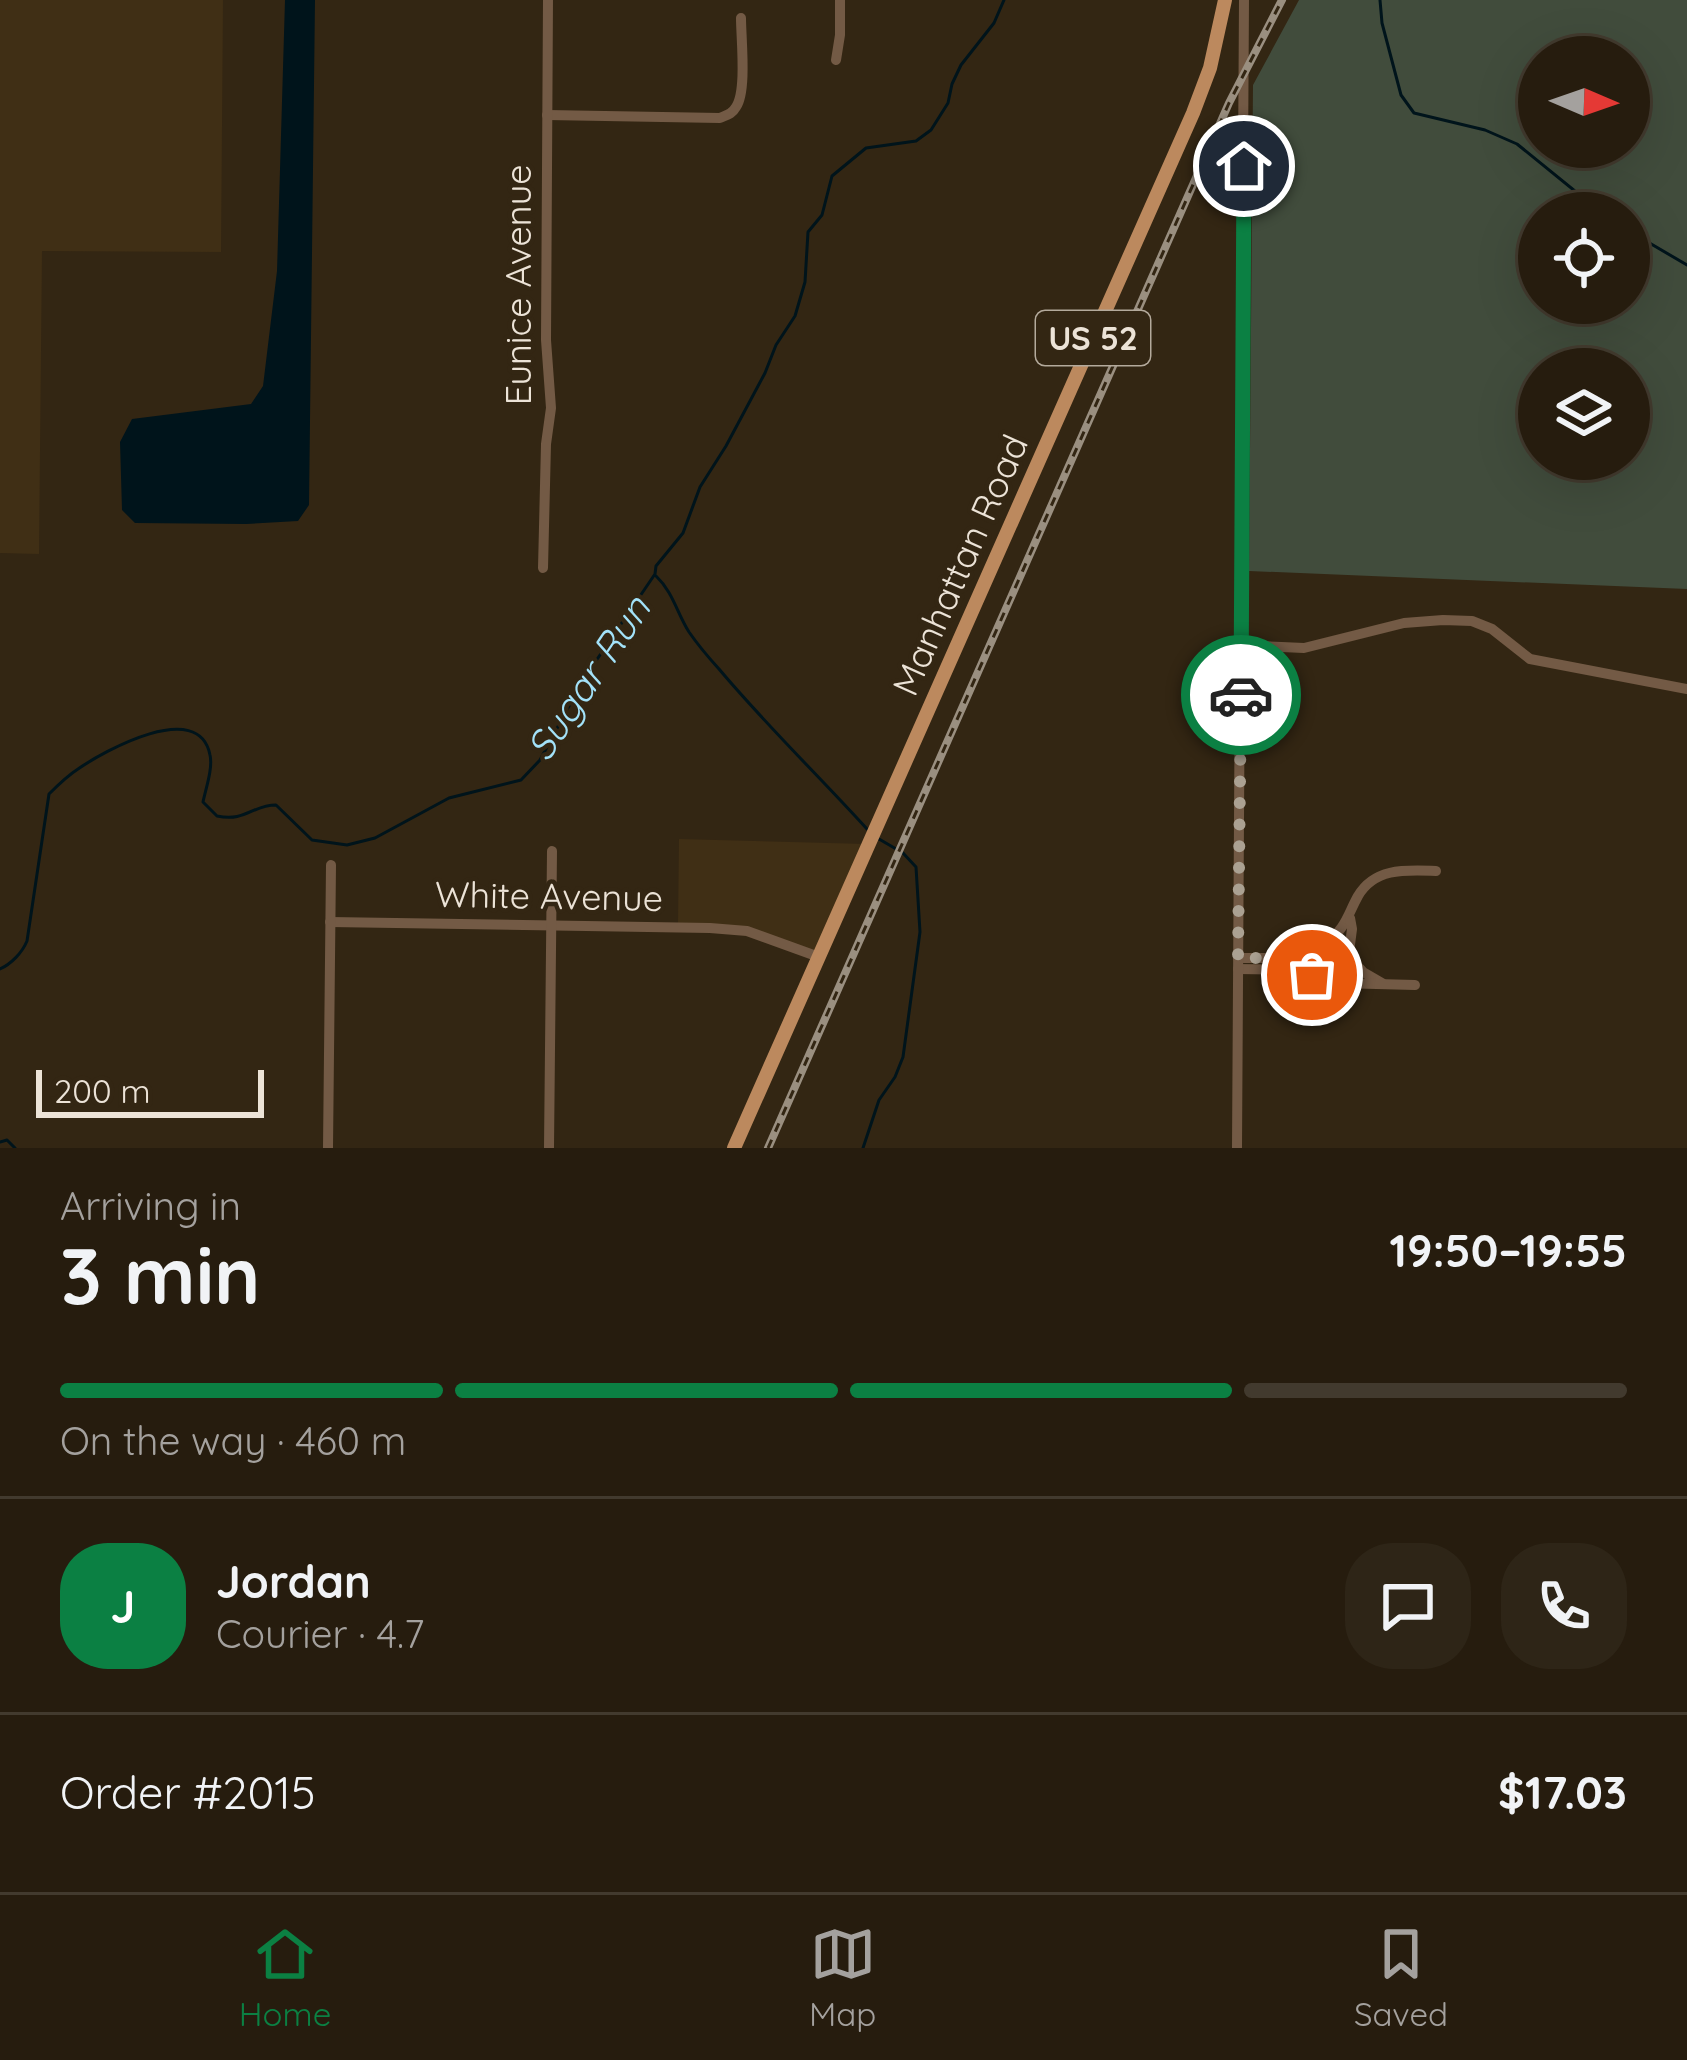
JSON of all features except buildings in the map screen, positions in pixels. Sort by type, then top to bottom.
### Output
[{"type":"main road","name":"Manhattan Road","points":[[734,1148],[1193,112],[1210,68],[1225,0]]},
{"type":"street","name":"Eunice Avenue","points":[[543,568],[550,408],[546,340],[548,0]]},
{"type":"street","points":[[836,60],[840,0]]},
{"type":"street","points":[[1237,1148],[1244,0]]},
{"type":"street","points":[[547,115],[720,118],[735,110],[740,91],[741,18]]},
{"type":"street","points":[[1241,646],[1304,648],[1404,623],[1472,621],[1492,629],[1530,659],[1687,689]]},
{"type":"street","points":[[549,1148],[552,850]]},
{"type":"street","points":[[328,1148],[331,866]]},
{"type":"street","points":[[1415,985],[1324,983],[1317,980],[1311,964],[1315,949],[1350,918],[1358,897],[1375,879],[1399,870],[1436,871]]},
{"type":"street","points":[[1338,983],[1348,973],[1350,918]]},
{"type":"street","name":"White Avenue","points":[[330,922],[748,931],[819,957]]},
{"type":"street","points":[[1326,943],[1339,944],[1364,972],[1385,984]]},
{"type":"street","points":[[1238,963],[1311,964]]},
{"type":"shaded area","points":[[0,0],[223,0],[221,252],[42,251],[39,554],[0,553]]},
{"type":"shaded area","points":[[679,839],[866,844],[817,953],[784,940],[678,924]]},
{"type":"green space","points":[[1299,0],[1687,0],[1687,589],[1249,571],[1253,85]]},
{"type":"water","points":[[285,0],[315,0],[309,505],[298,521],[135,523],[122,510],[120,442],[132,419],[251,404],[263,386],[277,271]]},
{"type":"waterway","name":"Sugar Run","points":[[0,969],[16,958],[27,941],[49,794],[91,761],[150,734],[188,731],[202,738],[211,760],[203,802],[217,816],[235,817],[276,805],[312,840],[347,845],[375,838],[449,798],[521,780],[540,760],[583,680],[656,566],[683,533],[700,487],[795,316],[805,282],[808,232],[822,215],[832,176],[866,148],[916,141],[931,130],[948,103],[961,65],[994,23],[1004,0]]},
{"type":"waterway","points":[[1380,0],[1401,95],[1414,113],[1485,130],[1517,144],[1576,192]]},
{"type":"waterway","points":[[1650,243],[1687,265]]},
{"type":"waterway","points":[[656,576],[707,656],[867,829]]},
{"type":"waterway","points":[[863,1148],[879,1100],[903,1057],[920,932],[916,867],[879,839]]},
{"type":"waterway","name":"Sugar Run","points":[[0,1142],[7,1140],[15,1148]]},
{"type":"railway","points":[[768,1148],[1229,103],[1282,0]]},
{"type":"way so far","points":[[1241,695],[1238,958],[1310,958],[1312,975]]},
{"type":"route","points":[[1241,695],[1244,166]]}]
